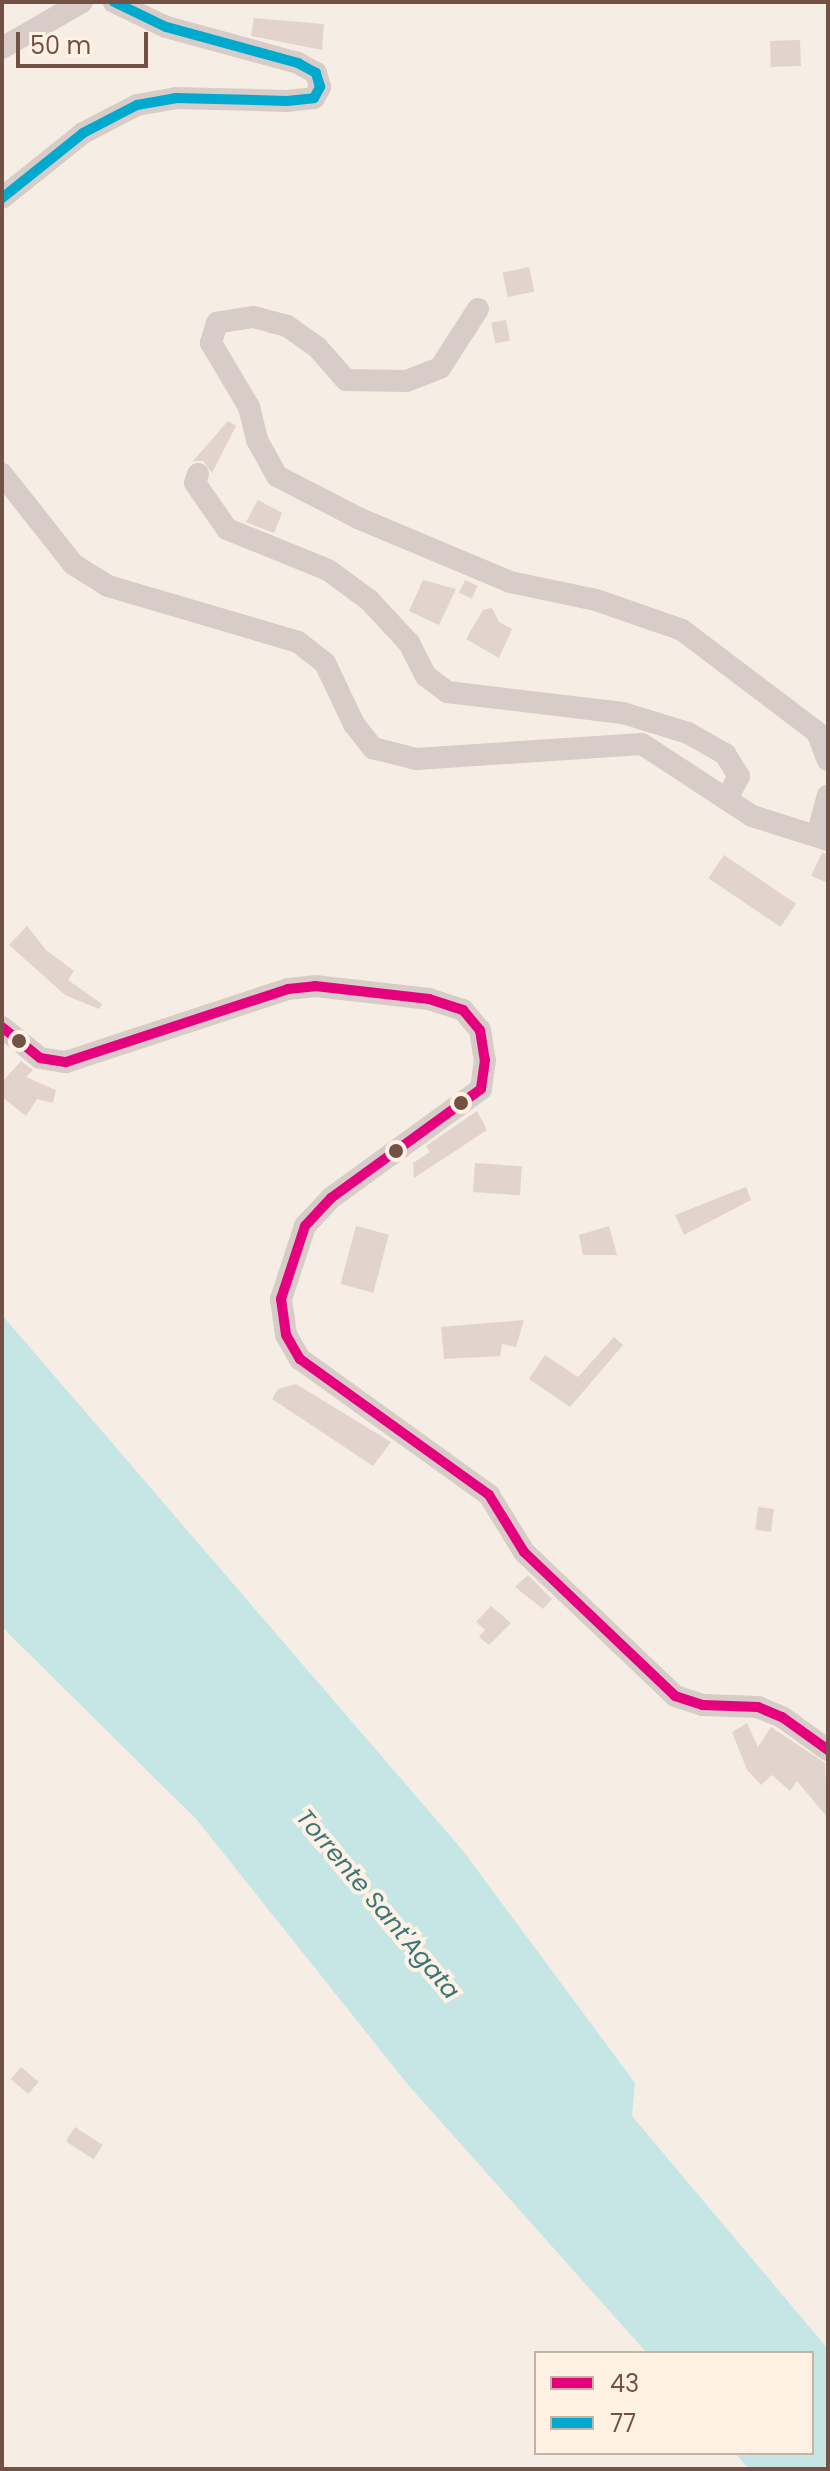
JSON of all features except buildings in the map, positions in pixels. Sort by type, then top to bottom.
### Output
[{"type":"street","points":[[2,48],[82,2]]},
{"type":"street","points":[[2,198],[83,133],[137,105],[175,98],[314,98],[320,87],[316,73],[298,63],[195,37],[134,16],[114,2]]},
{"type":"street","points":[[478,309],[440,368],[406,381],[346,380],[317,347],[287,326],[253,317],[217,323],[211,343],[249,407],[257,440],[277,476],[411,543],[510,582],[596,600],[682,630],[817,732],[828,760]]},
{"type":"street","points":[[2,474],[73,564],[108,586],[298,642],[325,663],[354,724],[373,748],[416,759],[642,744],[752,816],[823,838],[828,795]]},
{"type":"street","points":[[198,474],[195,483],[227,529],[328,570],[369,600],[409,643],[426,676],[447,692],[623,713],[688,733],[725,754],[739,776],[727,799]]},
{"type":"street","points":[[2,1027],[40,1058],[66,1062],[250,1000],[315,986],[429,999],[463,1010],[480,1030],[485,1060],[481,1089],[331,1198],[305,1226],[281,1299],[286,1335],[300,1359],[489,1495],[524,1552],[675,1696],[703,1705],[758,1707],[782,1717],[828,1750]]},
{"type":"water","name":"Torrente Sant'Agata","points":[[2,1315],[464,1852],[635,2083],[632,2116],[828,2349],[828,2469],[749,2469],[737,2455],[814,2455],[814,2351],[645,2351],[409,2086],[197,1820],[2,1627]]},
{"type":"transit line","name":"77","points":[[2,198],[83,133],[137,105],[175,98],[287,101],[314,98],[320,87],[316,73],[298,63],[166,27],[114,2]]},
{"type":"transit line","name":"43","points":[[2,1027],[40,1058],[66,1062],[288,989],[315,986],[429,999],[463,1010],[480,1030],[485,1060],[481,1089],[331,1198],[305,1226],[281,1299],[286,1335],[300,1359],[489,1495],[524,1552],[675,1696],[703,1705],[758,1707],[782,1717],[828,1750]]}]
